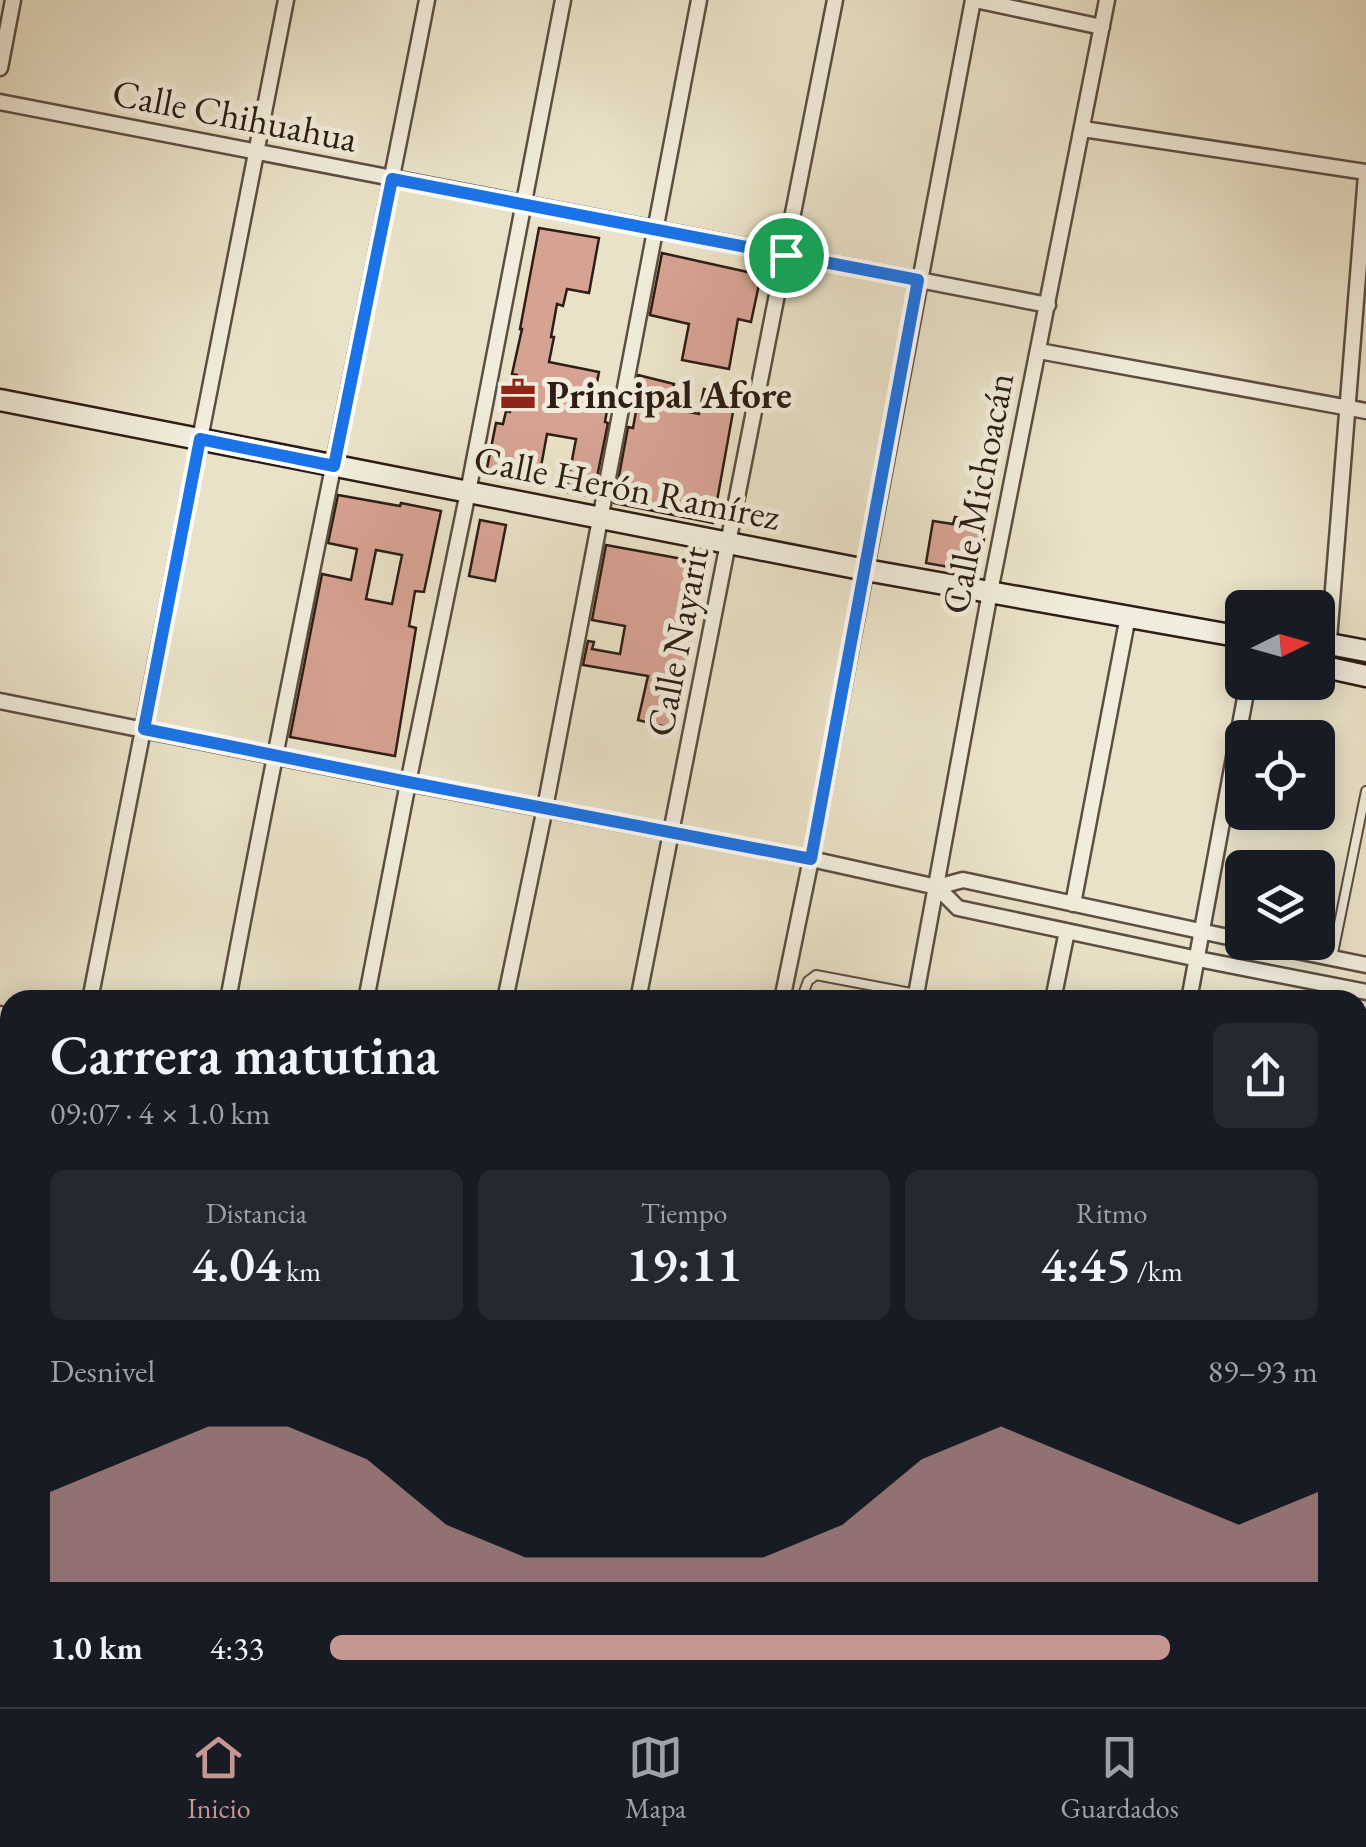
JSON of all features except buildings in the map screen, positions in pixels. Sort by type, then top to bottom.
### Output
[{"type":"street","points":[[0,68],[13,0]]},
{"type":"street","points":[[92,990],[286,0]]},
{"type":"street","points":[[230,990],[427,0]]},
{"type":"street","points":[[368,990],[563,0]]},
{"type":"street","points":[[507,990],[699,0]]},
{"type":"street","name":"Calle Nayarit","points":[[640,990],[836,0]]},
{"type":"street","points":[[784,990],[974,0],[1102,27]]},
{"type":"street","name":"Calle Michoacán","points":[[917,990],[990,592],[1108,0]]},
{"type":"street","name":"Calle Chihuahua","points":[[0,102],[1048,305]]},
{"type":"street","points":[[1082,128],[1366,174],[1329,590]]},
{"type":"street","points":[[1038,351],[1366,410]]},
{"type":"street","name":"Calle Herón Ramírez","points":[[0,400],[866,570],[1225,634]]},
{"type":"street","points":[[1074,904],[1128,616]]},
{"type":"street","points":[[1335,647],[1366,651]]},
{"type":"street","points":[[1335,668],[1366,676]]},
{"type":"street","points":[[1192,990],[1245,700]]},
{"type":"street","points":[[0,701],[937,887],[963,880],[1225,937]]},
{"type":"street","points":[[937,887],[958,908],[1318,990]]},
{"type":"street","points":[[1055,990],[1067,931]]},
{"type":"street","points":[[1335,959],[1366,965]]},
{"type":"lane","points":[[1335,943],[1366,791]]},
{"type":"lane","points":[[805,990],[816,975],[884,990]]},
{"type":"place","name":"Principal Afore","points":[[518,394]]},
{"type":"route","points":[[392,179],[786,255],[918,280],[811,859],[144,729],[200,439],[334,466],[392,179]]}]
